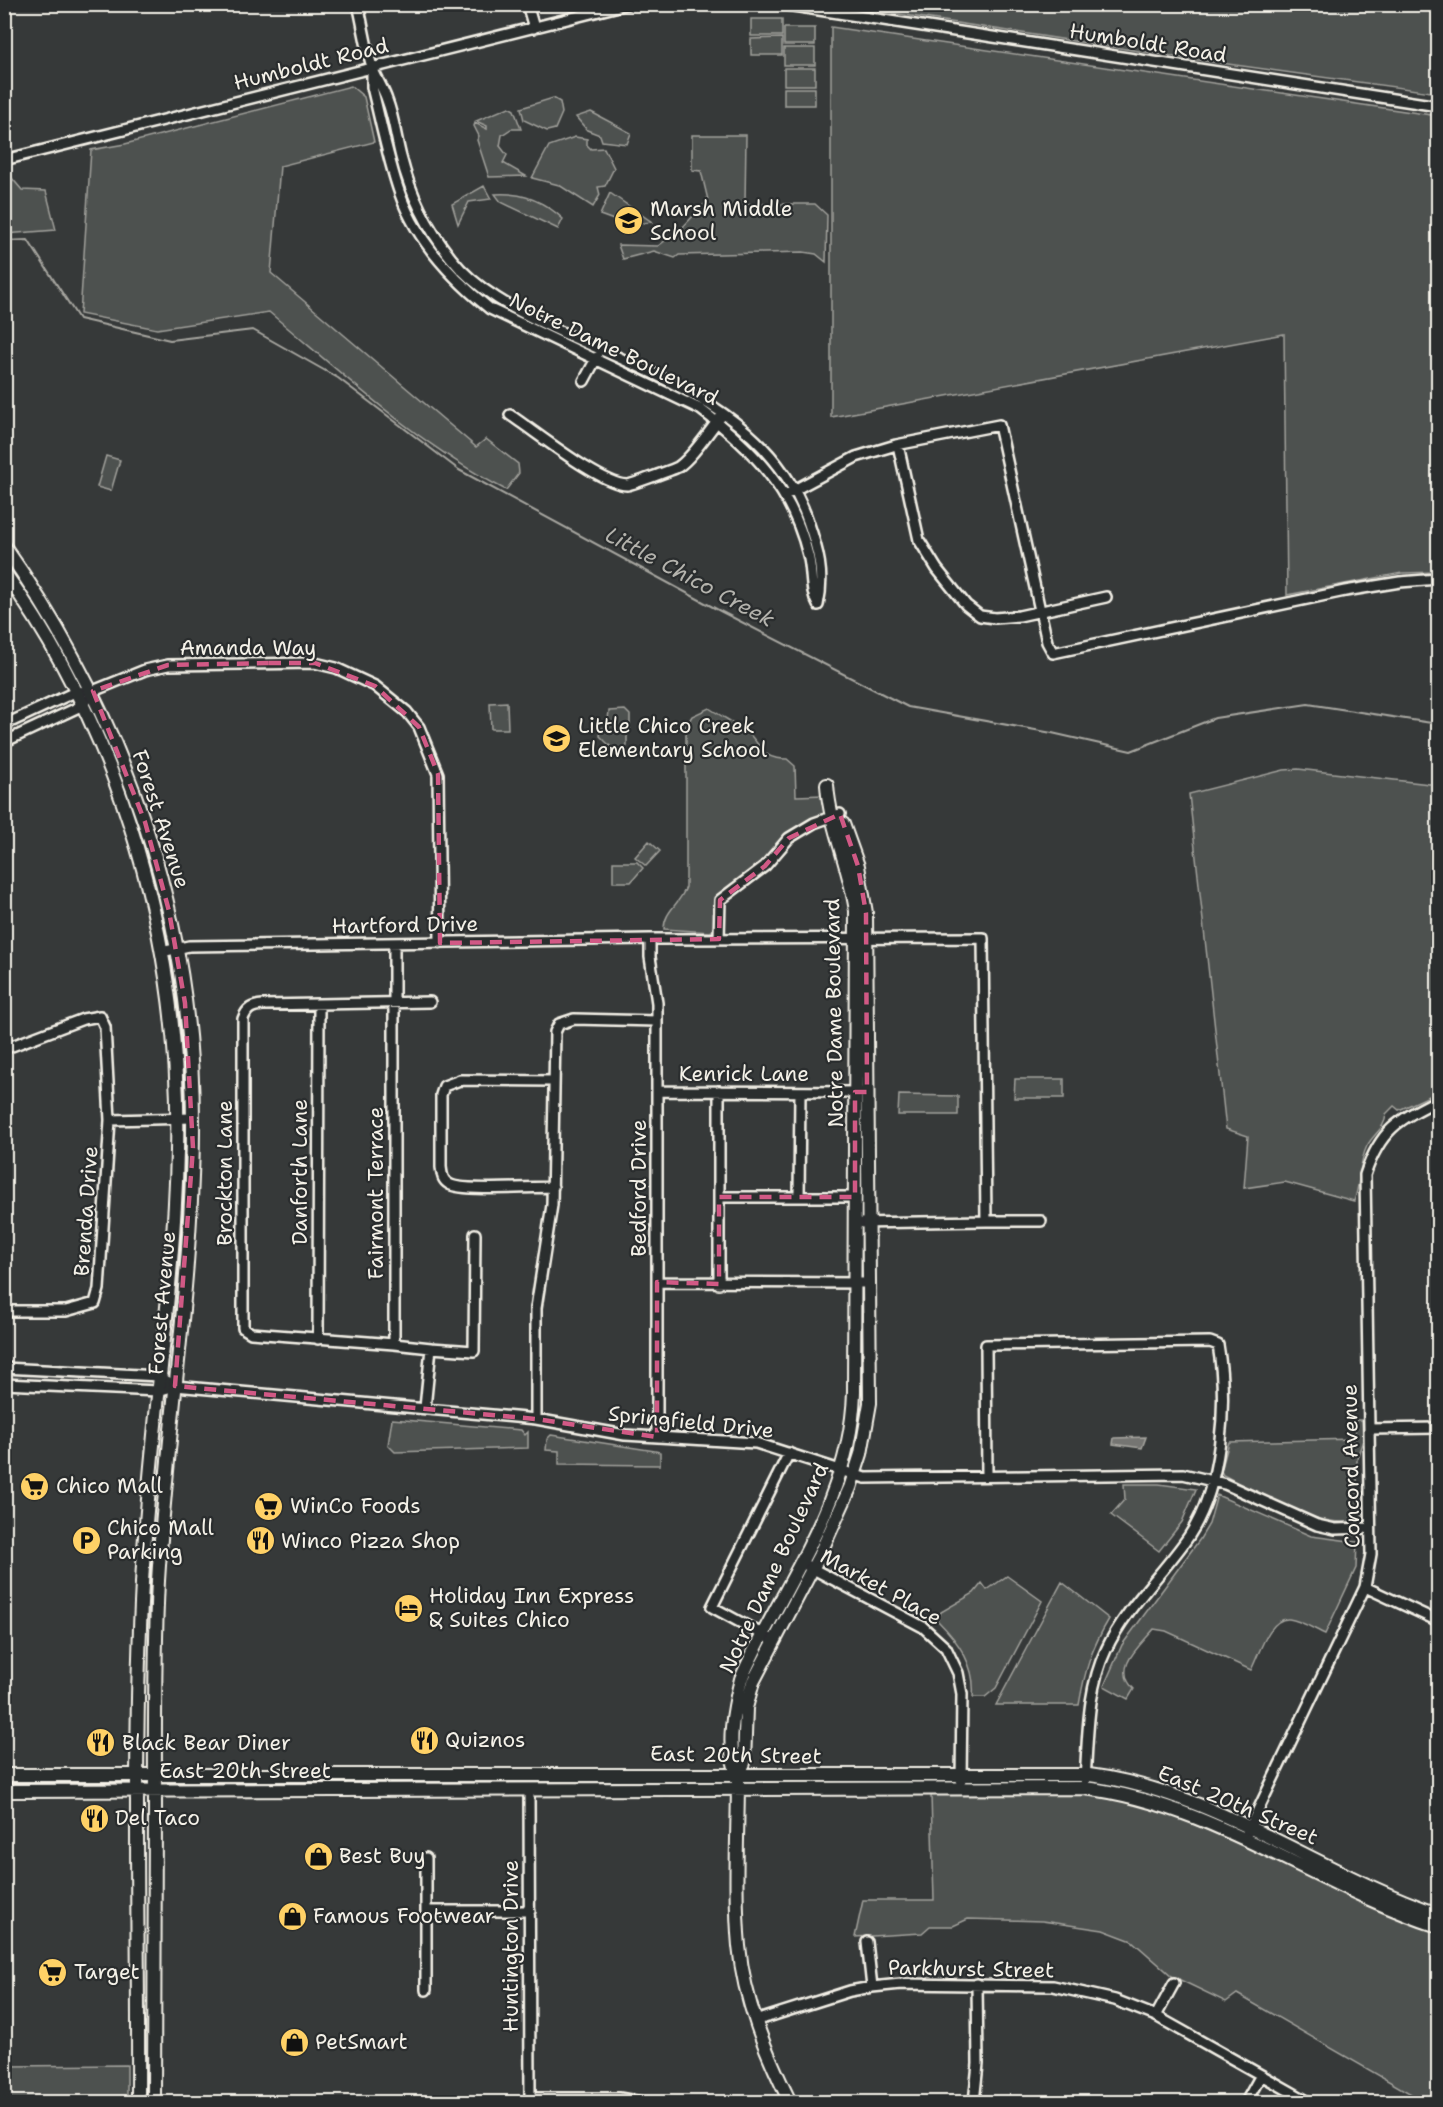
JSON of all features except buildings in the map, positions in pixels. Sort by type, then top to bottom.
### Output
[{"type":"street","points":[[358,4],[372,68]]},
{"type":"street","points":[[527,4],[534,28]]},
{"type":"street","name":"Humboldt Road","points":[[4,160],[627,4]]},
{"type":"street","name":"Humboldt Road","points":[[780,4],[1438,106]]},
{"type":"street","name":"Notre Dame Boulevard","points":[[372,68],[372,87],[401,197],[436,258],[463,287],[490,309],[595,361],[721,418],[748,432],[769,453],[804,509],[820,560],[822,586],[818,605],[813,595],[809,556],[780,485],[721,418],[684,389],[600,351],[508,305],[452,260],[422,213],[406,176],[387,99],[372,68]]},
{"type":"street","points":[[584,381],[600,351]]},
{"type":"street","points":[[510,415],[600,475],[626,485],[635,485],[680,466],[721,418]]},
{"type":"street","points":[[785,495],[856,457],[898,445],[999,425],[1040,611],[1049,649],[1053,653],[1345,591],[1400,582],[1438,579]]},
{"type":"street","points":[[898,445],[919,540],[932,562],[966,605],[980,616],[995,618],[1106,597]]},
{"type":"street","name":"Forest Avenue","points":[[4,546],[45,606],[93,692],[145,822],[177,948],[189,1033],[193,1118],[191,1200],[158,1584],[154,2103]]},
{"type":"street","name":"Forest Avenue","points":[[4,572],[51,646],[75,692],[110,770],[143,870],[161,952],[172,1026],[177,1118],[175,1196],[142,1583],[138,1775],[138,2103]]},
{"type":"street","name":"Amanda Way","points":[[93,692],[145,670],[168,666],[315,663],[336,668],[375,686],[393,699],[419,727],[438,774],[440,943]]},
{"type":"street","points":[[4,725],[75,692],[93,692]]},
{"type":"street","points":[[4,742],[81,706],[93,692]]},
{"type":"street","points":[[719,939],[720,900],[765,866],[789,838],[814,823],[836,815]]},
{"type":"street","name":"Notre Dame Boulevard","points":[[836,815],[854,892],[861,939],[861,1223],[855,1283],[854,1410],[848,1474]]},
{"type":"street","name":"Hartford Drive","points":[[161,952],[189,946],[650,939],[983,938],[986,1221]]},
{"type":"street","name":"Bedford Drive","points":[[650,939],[657,1021],[657,1437]]},
{"type":"street","name":"Fairmont Terrace","points":[[394,943],[394,1344]]},
{"type":"street","points":[[319,1005],[430,1002]]},
{"type":"street","name":"Brockton Lane","points":[[318,1339],[251,1333],[243,1328],[243,1019],[246,1011],[253,1006],[319,1005]]},
{"type":"street","name":"Danforth Lane","points":[[318,1339],[319,1005]]},
{"type":"street","name":"Brenda Drive","points":[[4,1049],[83,1019],[100,1016],[105,1028],[110,1120],[99,1289],[95,1303],[66,1311],[4,1311]]},
{"type":"street","points":[[536,1419],[536,1308],[553,1187],[555,1032],[559,1024],[566,1020],[657,1021]]},
{"type":"street","points":[[553,1187],[465,1188],[448,1183],[442,1177],[441,1167],[441,1095],[444,1086],[460,1080],[554,1081]]},
{"type":"street","name":"Kenrick Lane","points":[[657,1091],[861,1092]]},
{"type":"street","points":[[719,1091],[719,1284]]},
{"type":"street","points":[[799,1197],[800,1092]]},
{"type":"street","name":"Notre Dame Boulevard","points":[[789,2102],[770,2062],[755,2021],[739,1947],[738,1775],[732,1763],[734,1704],[741,1679],[768,1637],[807,1566],[848,1474],[861,1454],[870,1403],[868,1283],[861,1223],[855,1197],[861,1092]]},
{"type":"street","name":"Concord Avenue","points":[[1247,1834],[1365,1587],[1371,1554],[1365,1175],[1372,1155],[1385,1132],[1402,1118],[1438,1100]]},
{"type":"street","name":"Brenda Drive","points":[[110,1120],[193,1118]]},
{"type":"street","points":[[719,1197],[855,1197]]},
{"type":"street","points":[[861,1223],[1041,1221]]},
{"type":"street","points":[[318,1339],[474,1351],[475,1234]]},
{"type":"street","points":[[657,1282],[868,1283]]},
{"type":"street","points":[[987,1476],[986,1345],[1210,1342],[1218,1345],[1222,1364],[1221,1434],[1212,1480],[1194,1528],[1105,1650],[1092,1698],[1084,1788]]},
{"type":"street","points":[[425,1408],[431,1348]]},
{"type":"street","name":"Springfield Drive","points":[[4,1368],[61,1369],[159,1377],[175,1386]]},
{"type":"street","name":"Springfield Drive","points":[[4,1384],[158,1391],[175,1386],[536,1419],[657,1437],[756,1443],[848,1474],[883,1479],[1155,1472],[1183,1474],[1212,1480],[1317,1525],[1335,1529],[1370,1528]]},
{"type":"street","points":[[1369,1429],[1438,1428]]},
{"type":"street","points":[[768,1637],[712,1607],[789,1453]]},
{"type":"street","name":"Market Place","points":[[807,1566],[923,1627],[946,1648],[958,1672],[962,1694],[961,1779]]},
{"type":"street","points":[[1365,1587],[1438,1621]]},
{"type":"street","name":"East 20th Street","points":[[4,1775],[738,1775],[961,1779],[1085,1775],[1128,1781],[1166,1791],[1247,1834],[1438,1926]]},
{"type":"street","name":"East 20th Street","points":[[917,1788],[927,1783],[961,1779]]},
{"type":"street","name":"East 20th Street","points":[[4,1791],[1084,1788],[1120,1793],[1157,1803],[1247,1834],[1438,1914]]},
{"type":"street","name":"Huntington Drive","points":[[529,1789],[530,2101]]},
{"type":"street","points":[[426,1858],[426,1990]]},
{"type":"street","points":[[426,1911],[530,1911]]},
{"type":"street","points":[[867,1942],[872,1987]]},
{"type":"street","points":[[1156,2016],[1174,1983]]},
{"type":"street","name":"Parkhurst Street","points":[[755,2021],[841,1993],[872,1987],[901,1984],[1053,1986],[1115,2000],[1156,2016],[1309,2103]]},
{"type":"street","points":[[974,2103],[978,2064],[977,1984]]},
{"type":"street","points":[[1246,2103],[1261,2075]]},
{"type":"street","points":[[530,2101],[619,2098],[642,2103]]},
{"type":"highlighted area","points":[[269,663],[315,663],[375,686],[419,727],[438,774],[440,943],[719,939],[720,900],[765,866],[789,838],[840,814],[858,866],[866,913],[867,1092],[855,1092],[855,1197],[719,1197],[719,1284],[657,1282],[657,1437],[536,1419],[175,1386],[193,1148],[185,1003],[169,911],[145,822],[93,691],[168,665]]},
{"type":"shaded area","points":[[840,5],[1438,5],[1438,93],[1191,59]]},
{"type":"shaded area","points":[[751,19],[782,19],[782,36],[751,36]]},
{"type":"shaded area","points":[[831,27],[1438,116],[1438,572],[1402,573],[1287,595],[1284,334],[831,417]]},
{"type":"shaded area","points":[[784,28],[815,28],[815,45],[784,45]]},
{"type":"shaded area","points":[[782,38],[782,55],[751,55],[751,39]]},
{"type":"shaded area","points":[[784,48],[815,48],[815,65],[784,65]]},
{"type":"shaded area","points":[[784,68],[815,68],[815,85],[784,85]]},
{"type":"shaded area","points":[[351,86],[364,97],[374,142],[280,166],[271,273],[476,447],[486,439],[518,464],[519,473],[506,490],[473,472],[412,430],[269,312],[157,329],[80,314],[91,150],[125,144]]},
{"type":"shaded area","points":[[784,88],[815,88],[815,105],[784,105]]},
{"type":"shaded area","points":[[553,98],[560,102],[562,113],[555,129],[547,131],[524,120],[521,108]]},
{"type":"shaded area","points":[[509,107],[514,110],[521,129],[511,129],[502,135],[500,146],[507,155],[503,163],[526,176],[489,177],[477,140],[479,136],[474,126],[475,123],[487,129],[487,126],[476,121]]},
{"type":"shaded area","points":[[591,112],[631,133],[627,144],[602,141],[600,135],[587,130],[576,117]]},
{"type":"shaded area","points":[[692,135],[746,135],[745,204],[815,204],[827,215],[826,262],[816,254],[803,252],[679,255],[675,258],[654,251],[623,259],[618,245],[658,246],[682,228],[708,200],[701,171],[692,170]]},
{"type":"shaded area","points":[[575,137],[587,139],[587,145],[591,149],[604,148],[614,168],[605,186],[598,187],[600,195],[593,207],[559,185],[532,178],[549,146]]},
{"type":"shaded area","points":[[5,170],[22,190],[46,191],[56,230],[5,234]]},
{"type":"shaded area","points":[[484,186],[491,199],[469,202],[458,224],[452,204]]},
{"type":"shaded area","points":[[610,193],[652,222],[627,225],[600,215]]},
{"type":"shaded area","points":[[495,194],[532,199],[548,207],[563,219],[558,229],[501,202]]},
{"type":"shaded area","points":[[106,456],[120,460],[111,491],[97,487]]},
{"type":"shaded area","points":[[507,702],[508,729],[491,729],[490,703]]},
{"type":"shaded area","points":[[709,708],[746,731],[766,754],[787,759],[795,766],[796,796],[824,795],[827,812],[787,835],[768,855],[715,898],[714,930],[710,932],[664,929],[669,912],[686,887],[686,726],[692,716]]},
{"type":"shaded area","points":[[625,710],[630,715],[630,730],[627,731],[627,746],[619,755],[600,736],[601,728],[607,728],[609,711]]},
{"type":"shaded area","points":[[1298,769],[1438,785],[1438,1092],[1399,1110],[1394,1106],[1386,1114],[1384,1124],[1364,1153],[1354,1201],[1285,1182],[1244,1188],[1248,1136],[1226,1129],[1189,794],[1284,770]]},
{"type":"shaded area","points":[[649,841],[660,851],[646,866],[635,857]]},
{"type":"shaded area","points":[[613,862],[637,862],[643,868],[631,882],[613,882]]},
{"type":"shaded area","points":[[1015,1079],[1064,1079],[1064,1098],[1014,1098]]},
{"type":"shaded area","points":[[899,1095],[958,1096],[958,1115],[898,1115]]},
{"type":"shaded area","points":[[392,1419],[521,1430],[525,1435],[528,1432],[528,1448],[395,1452],[388,1445]]},
{"type":"shaded area","points":[[1355,1420],[1362,1420],[1363,1440],[1357,1458],[1357,1489],[1362,1502],[1362,1519],[1346,1522],[1328,1521],[1310,1516],[1273,1501],[1223,1475],[1221,1471],[1229,1442],[1355,1439]]},
{"type":"shaded area","points":[[551,1435],[660,1452],[660,1465],[559,1464],[559,1451],[546,1450],[547,1439]]},
{"type":"shaded area","points":[[1146,1437],[1142,1448],[1113,1444],[1114,1438]]},
{"type":"shaded area","points":[[1124,1484],[1159,1484],[1196,1489],[1182,1522],[1159,1551],[1111,1515],[1125,1499]]},
{"type":"shaded area","points":[[1217,1495],[1311,1536],[1357,1542],[1356,1568],[1325,1634],[1298,1621],[1282,1620],[1270,1630],[1251,1670],[1166,1631],[1154,1629],[1135,1650],[1127,1666],[1128,1681],[1134,1689],[1128,1699],[1104,1686],[1122,1645],[1209,1524]]},
{"type":"shaded area","points":[[1007,1576],[1042,1601],[996,1688],[985,1697],[973,1697],[969,1665],[959,1646],[937,1620],[941,1612],[974,1593],[982,1583],[987,1590]]},
{"type":"shaded area","points":[[1062,1582],[1109,1619],[1090,1660],[1079,1705],[996,1705]]},
{"type":"shaded area","points":[[950,1792],[1075,1793],[1111,1797],[1170,1814],[1438,1930],[1438,2102],[1425,2102],[1237,1994],[1226,2002],[1172,1976],[1132,1941],[1103,1930],[1042,1921],[968,1919],[953,1926],[930,1926],[922,1933],[855,1937],[863,1900],[934,1900],[931,1795]]},
{"type":"shaded area","points":[[127,2065],[127,2102],[5,2102],[5,2066]]},
{"type":"waterway","name":"Little Chico Creek","points":[[4,241],[28,240],[79,319],[170,340],[253,330],[338,378],[459,470],[722,612],[908,707],[1052,733],[1131,751],[1215,718],[1308,704],[1438,724]]},
{"type":"place","name":"Marsh Middle School","points":[[629,221]]},
{"type":"place","name":"Little Chico Creek Elementary School","points":[[557,738]]},
{"type":"place","name":"Chico Mall","points":[[35,1486]]},
{"type":"place","name":"WinCo Foods","points":[[269,1506]]},
{"type":"place","name":"Chico Mall Parking","points":[[86,1540]]},
{"type":"place","name":"Winco Pizza Shop","points":[[260,1541]]},
{"type":"place","name":"Holiday Inn Express & Suites Chico","points":[[408,1608]]},
{"type":"place","name":"Quiznos","points":[[424,1740]]},
{"type":"place","name":"Black Bear Diner","points":[[101,1743]]},
{"type":"place","name":"Del Taco","points":[[94,1818]]},
{"type":"place","name":"Best Buy","points":[[318,1856]]},
{"type":"place","name":"Famous Footwear","points":[[292,1916]]},
{"type":"place","name":"Target","points":[[53,1972]]},
{"type":"place","name":"PetSmart","points":[[294,2042]]}]
